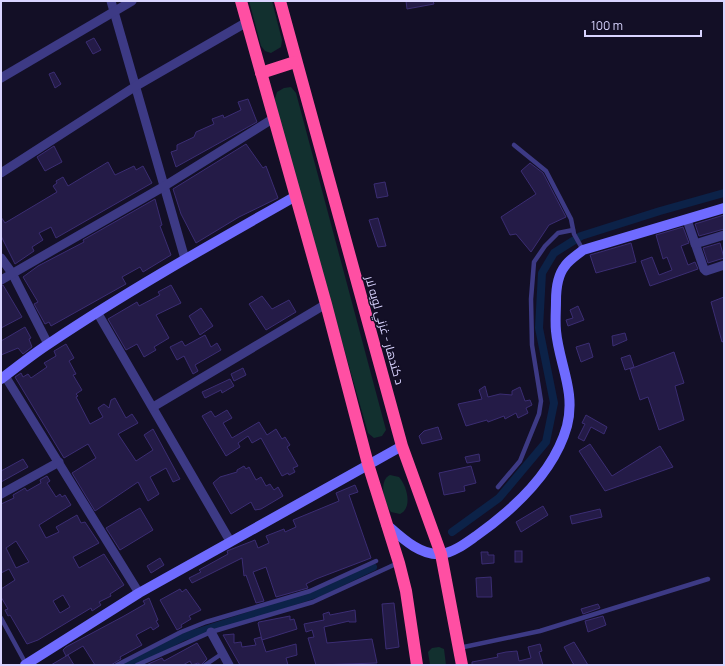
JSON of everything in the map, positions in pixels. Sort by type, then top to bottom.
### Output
[{"type":"highway","points":[[241,1],[326,304],[368,464],[399,563],[406,591],[416,665]]},
{"type":"highway","name":"د کندهار - غزني لويه لار","points":[[280,1],[295,62],[402,446],[441,554],[462,665]]},
{"type":"highway","points":[[261,73],[295,62]]},
{"type":"main road","points":[[3,378],[48,344],[98,312],[185,259],[296,196]]},
{"type":"main road","points":[[386,524],[407,542],[423,551],[441,554],[462,546],[493,524],[521,499],[551,461],[561,444],[567,425],[569,402],[568,380],[556,331],[556,286],[564,266],[581,247],[687,220],[724,208]]},
{"type":"main road","points":[[26,665],[139,593],[402,446]]},
{"type":"street","points":[[111,1],[163,187],[185,259]]},
{"type":"street","points":[[1,78],[132,1]]},
{"type":"street","points":[[1,172],[136,86],[247,22]]},
{"type":"street","points":[[1,280],[163,187],[274,118]]},
{"type":"street","points":[[687,220],[704,269],[706,270],[724,265]]},
{"type":"street","points":[[695,244],[724,235]]},
{"type":"street","points":[[1,258],[12,274],[48,344]]},
{"type":"street","points":[[153,407],[326,304]]},
{"type":"street","points":[[98,312],[230,541]]},
{"type":"street","points":[[3,378],[59,462],[139,593]]},
{"type":"street","points":[[1,494],[59,462]]},
{"type":"street","points":[[210,631],[229,665]]},
{"type":"lane","points":[[514,145],[546,171],[571,219],[574,232],[581,247]]},
{"type":"lane","points":[[498,487],[520,461],[539,414],[541,401],[532,345],[531,299],[534,262],[545,246],[558,233],[574,232]]},
{"type":"lane","points":[[117,665],[181,632],[206,622],[310,591],[376,560]]},
{"type":"lane","points":[[137,665],[210,631],[313,602],[399,563]]},
{"type":"lane","points":[[460,648],[540,631],[708,579]]},
{"type":"lane","points":[[310,591],[313,602]]},
{"type":"lane","points":[[1,618],[26,665]]},
{"type":"lane","points":[[206,622],[210,631]]},
{"type":"lane","points":[[205,665],[223,653]]},
{"type":"green space","points":[[249,1],[272,1],[282,40],[281,47],[271,53],[265,51],[261,46]]},
{"type":"green space","points":[[291,87],[296,93],[386,430],[382,436],[374,438],[368,433],[274,102],[277,92],[284,88]]},
{"type":"green space","points":[[390,475],[399,477],[406,491],[408,502],[404,511],[400,514],[391,512],[384,498],[384,482]]},
{"type":"green space","points":[[439,647],[444,649],[446,665],[430,665],[428,652],[432,648]]},
{"type":"building","points":[[406,1],[433,1],[434,4],[407,9]]},
{"type":"building","points":[[94,38],[101,50],[93,54],[86,42]]},
{"type":"building","points":[[54,72],[61,84],[55,88],[49,74]]},
{"type":"building","points":[[248,99],[257,122],[176,167],[171,152],[177,150],[177,145],[194,137],[196,132],[214,124],[212,119],[223,115],[224,118],[241,110],[238,102]]},
{"type":"building","points":[[246,144],[263,168],[266,166],[278,198],[239,217],[196,243],[181,214],[173,189]]},
{"type":"building","points":[[54,146],[62,162],[45,171],[37,157]]},
{"type":"building","points":[[108,162],[115,175],[134,166],[136,170],[143,166],[152,183],[56,238],[51,227],[39,233],[43,240],[32,247],[34,251],[15,264],[1,236],[1,217],[5,223],[57,192],[53,186],[57,183],[56,181],[63,177],[68,186]]},
{"type":"building","points":[[530,163],[543,173],[566,217],[549,225],[531,252],[516,234],[510,235],[501,217],[536,194],[521,171]]},
{"type":"building","points":[[385,182],[388,196],[377,198],[374,184]]},
{"type":"building","points":[[155,199],[162,225],[160,226],[171,255],[143,272],[140,267],[122,277],[126,284],[51,326],[49,322],[45,324],[34,304],[38,302],[23,277],[38,266],[84,242],[83,240]]},
{"type":"building","points":[[724,215],[724,229],[699,236],[695,224]]},
{"type":"building","points":[[378,218],[386,246],[378,247],[369,220]]},
{"type":"building","points":[[683,227],[689,243],[681,246],[688,265],[695,262],[698,269],[650,286],[641,261],[652,257],[659,275],[672,270],[667,257],[663,259],[656,235]]},
{"type":"building","points":[[631,243],[636,262],[596,273],[590,255]]},
{"type":"building","points":[[720,243],[724,258],[708,263],[703,248]]},
{"type":"building","points":[[3,285],[22,317],[1,328],[1,286]]},
{"type":"building","points":[[171,285],[181,303],[156,315],[169,338],[154,347],[156,350],[144,357],[137,344],[126,350],[108,319],[137,302],[139,306],[160,295],[158,292]]},
{"type":"building","points":[[262,296],[272,309],[289,300],[296,312],[266,330],[249,304]]},
{"type":"building","points":[[724,297],[724,341],[722,342],[711,302]]},
{"type":"building","points":[[578,306],[584,320],[568,326],[566,320],[573,318],[570,310]]},
{"type":"building","points":[[201,308],[213,326],[200,335],[189,316]]},
{"type":"building","points":[[25,327],[31,338],[29,339],[32,347],[23,354],[18,348],[1,355],[1,341]]},
{"type":"building","points":[[625,333],[627,340],[613,346],[612,336]]},
{"type":"building","points":[[205,335],[211,347],[217,343],[221,350],[195,365],[198,371],[193,374],[184,356],[177,360],[170,347],[182,341],[185,346]]},
{"type":"building","points":[[589,343],[593,357],[581,362],[576,347]]},
{"type":"building","points":[[66,344],[74,358],[69,361],[76,374],[73,375],[82,390],[76,394],[78,396],[76,397],[90,424],[103,417],[98,408],[104,404],[109,408],[111,400],[115,398],[126,418],[132,414],[138,423],[118,434],[136,461],[153,450],[144,435],[153,429],[180,479],[173,482],[166,468],[150,477],[159,494],[148,501],[138,482],[95,511],[72,473],[96,458],[88,444],[64,458],[15,377],[21,373],[23,377],[28,374],[31,378],[47,367],[44,363],[56,356],[54,351]]},
{"type":"building","points":[[674,352],[684,383],[675,386],[684,420],[659,430],[648,397],[640,400],[630,369]]},
{"type":"building","points":[[630,355],[634,367],[625,370],[621,358]]},
{"type":"building","points":[[243,368],[246,375],[234,381],[231,374]]},
{"type":"building","points":[[230,379],[234,386],[222,393],[221,390],[205,398],[202,392]]},
{"type":"building","points":[[485,386],[488,397],[500,394],[512,395],[512,391],[520,387],[525,401],[530,400],[532,405],[526,408],[528,413],[518,418],[516,413],[505,419],[504,416],[488,422],[487,420],[466,426],[458,404],[482,399],[479,390]]},
{"type":"building","points":[[227,410],[232,418],[223,423],[232,438],[259,422],[267,435],[276,429],[282,439],[285,437],[290,445],[287,447],[298,466],[293,468],[295,472],[282,476],[261,438],[252,443],[248,436],[238,443],[240,447],[226,456],[202,416],[211,411],[215,417]]},
{"type":"building","points":[[586,415],[607,427],[604,434],[591,427],[584,441],[578,438],[585,424],[582,423]]},
{"type":"building","points":[[438,427],[442,439],[422,444],[419,436],[424,431]]},
{"type":"building","points":[[590,444],[612,476],[660,446],[673,467],[605,491],[579,451]]},
{"type":"building","points":[[479,454],[480,461],[467,463],[465,457]]},
{"type":"building","points":[[23,459],[28,467],[1,482],[1,471]]},
{"type":"building","points":[[244,466],[246,469],[249,467],[256,480],[261,477],[266,486],[270,484],[274,490],[278,487],[283,496],[261,509],[255,510],[251,502],[231,514],[213,483],[220,477],[237,472],[237,470]]},
{"type":"building","points":[[471,466],[476,483],[464,486],[465,491],[444,495],[439,473]]},
{"type":"building","points":[[47,476],[50,481],[47,483],[56,497],[60,494],[62,497],[65,495],[71,505],[39,525],[46,538],[59,532],[56,527],[77,515],[81,523],[85,522],[99,543],[73,557],[79,568],[104,554],[124,585],[110,594],[111,596],[99,602],[101,605],[92,611],[91,608],[38,640],[27,644],[10,615],[8,616],[5,610],[8,609],[1,597],[1,589],[15,580],[9,569],[1,573],[1,504],[14,498],[13,495],[25,488],[27,491],[41,483],[40,480]],"holes":[[[16,541],[29,562],[16,568],[6,548]],[[63,595],[70,607],[60,613],[53,601]]]},
{"type":"building","points":[[355,485],[358,492],[349,495],[371,558],[316,579],[306,584],[308,588],[276,597],[266,567],[253,572],[264,601],[256,603],[246,575],[244,576],[242,558],[192,583],[189,578],[201,572],[199,570],[228,554],[227,551],[255,540],[258,548],[269,543],[266,536],[284,529],[285,532],[296,527],[293,520],[339,501],[336,493]]},
{"type":"building","points":[[543,506],[548,515],[521,532],[516,522]]},
{"type":"building","points":[[140,508],[153,530],[120,550],[106,528]]},
{"type":"building","points":[[600,509],[602,517],[572,524],[570,516]]},
{"type":"building","points":[[515,551],[522,551],[522,562],[515,562]]},
{"type":"building","points":[[481,552],[488,552],[488,555],[494,555],[494,563],[482,564]]},
{"type":"building","points":[[160,558],[164,565],[151,573],[147,566]]},
{"type":"building","points":[[491,577],[492,597],[477,597],[476,578]]},
{"type":"building","points":[[180,589],[182,592],[186,589],[201,610],[189,616],[191,619],[181,625],[182,627],[177,630],[160,600]]},
{"type":"building","points":[[149,598],[159,626],[153,630],[151,627],[136,635],[142,645],[120,657],[121,659],[111,665],[95,665],[83,646],[66,656],[63,650],[66,647],[145,604],[143,601]]},
{"type":"building","points":[[394,603],[399,647],[386,649],[382,604]]},
{"type":"building","points":[[598,604],[600,608],[583,614],[581,609]]},
{"type":"building","points":[[355,610],[356,622],[349,621],[324,627],[327,643],[372,639],[377,663],[316,665],[308,638],[314,637],[312,630],[306,632],[304,624],[324,620],[323,614],[329,612],[330,615]]},
{"type":"building","points":[[290,616],[290,620],[294,619],[297,629],[262,640],[259,622]]},
{"type":"building","points":[[603,616],[606,625],[588,632],[585,621]]},
{"type":"building","points":[[234,634],[234,643],[241,642],[242,647],[256,645],[254,639],[261,637],[266,652],[296,644],[297,655],[286,658],[288,665],[240,665],[223,635]]},
{"type":"building","points":[[574,642],[588,665],[574,665],[564,647]]},
{"type":"building","points":[[197,643],[207,659],[201,665],[198,663],[192,665],[190,661],[183,665],[146,665],[162,658],[164,661]]},
{"type":"building","points":[[540,644],[542,651],[539,652],[543,665],[472,665],[472,662],[498,657],[497,654],[506,652],[517,651],[519,661],[531,658],[528,647]]},
{"type":"building","points":[[68,655],[74,665],[51,665]]},
{"type":"waterway","points":[[452,532],[499,498],[546,442],[554,403],[539,328],[542,273],[554,253],[581,236],[724,193]]},
{"type":"waterway","points":[[128,665],[183,637],[319,593],[373,567]]}]
